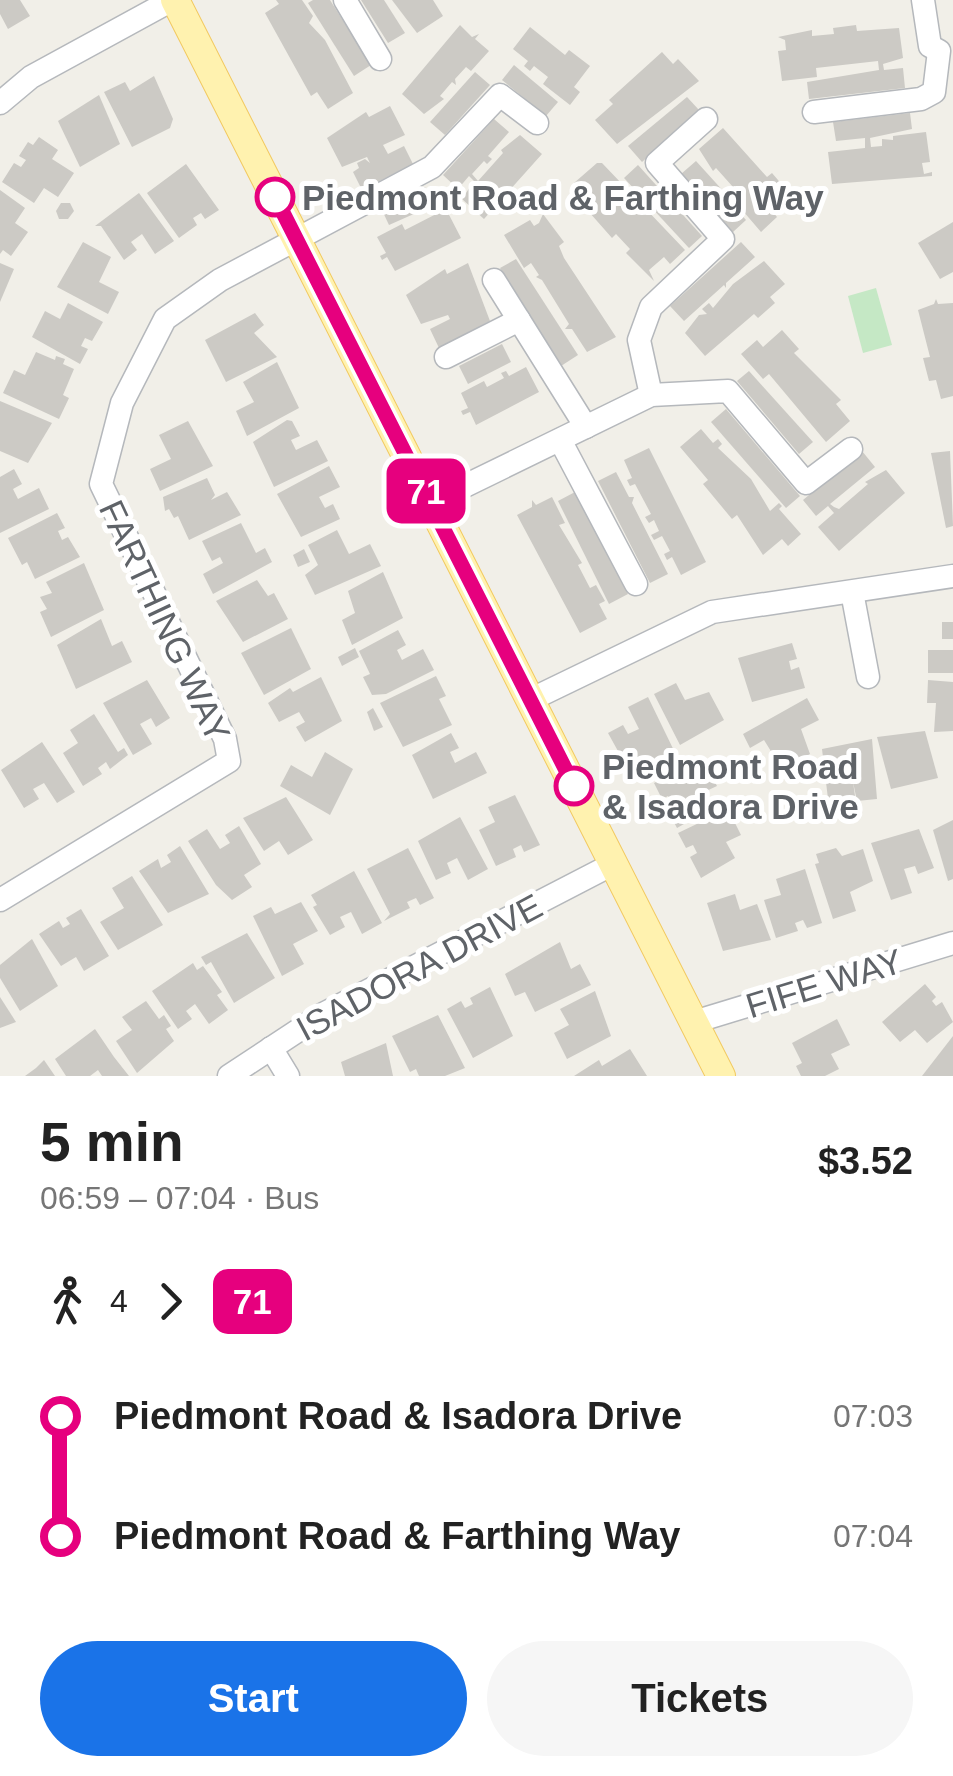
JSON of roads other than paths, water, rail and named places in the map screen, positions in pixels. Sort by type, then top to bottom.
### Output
[{"type":"main road","points":[[174,0],[721,1076]]},
{"type":"street","points":[[0,103],[31,76],[174,0]]},
{"type":"street","points":[[345,0],[380,58]]},
{"type":"street","points":[[814,112],[921,99],[934,92],[946,51],[930,46],[923,0]]},
{"type":"street","points":[[296,240],[432,168],[500,95],[537,124]]},
{"type":"street","points":[[652,395],[639,340],[652,307],[723,239],[658,163],[706,119]]},
{"type":"street","name":"FARTHING WAY","points":[[0,900],[229,761],[225,739],[102,484],[122,403],[165,319],[220,280],[296,240]]},
{"type":"street","points":[[494,280],[586,427]]},
{"type":"street","points":[[446,357],[519,320]]},
{"type":"street","points":[[432,502],[652,395],[728,391],[806,482],[851,449]]},
{"type":"street","points":[[560,440],[636,584]]},
{"type":"street","points":[[530,700],[712,612],[953,576]]},
{"type":"street","points":[[852,592],[868,678]]},
{"type":"street","name":"ISADORA DRIVE","points":[[228,1076],[323,1014],[613,864]]},
{"type":"street","name":"FIFE WAY","points":[[694,1022],[953,943]]},
{"type":"street","points":[[271,1048],[288,1076]]},
{"type":"place","name":"Piedmont Road & Farthing Way","points":[[275,197]]},
{"type":"place","name":"Piedmont Road & Isadora Drive","points":[[574,786]]}]
